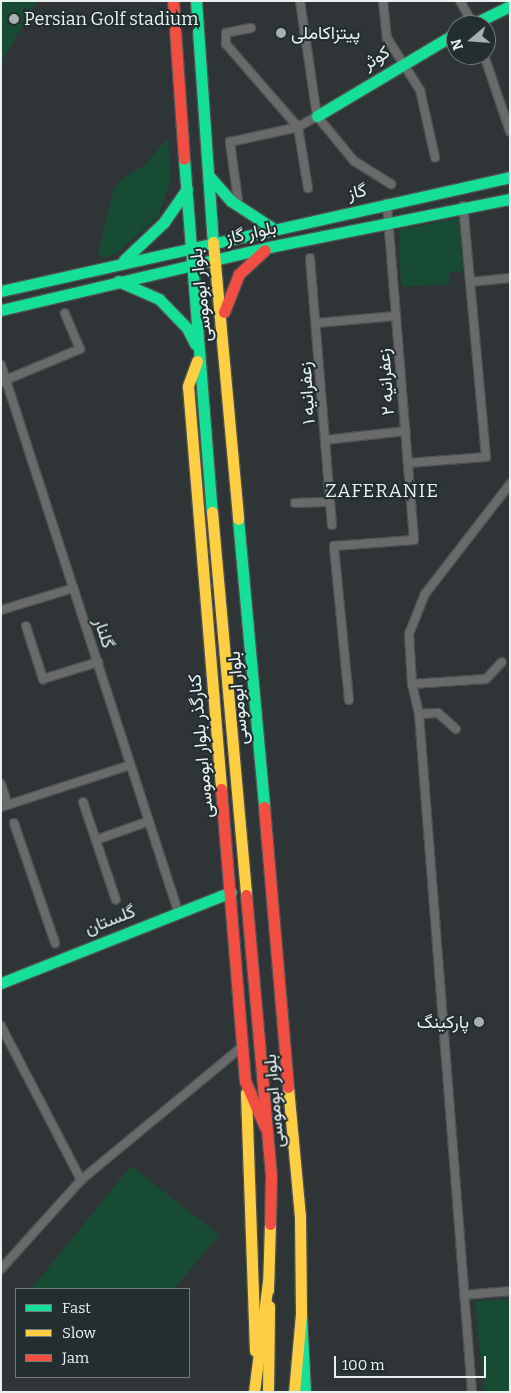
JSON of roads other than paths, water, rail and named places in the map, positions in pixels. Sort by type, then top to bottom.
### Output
[{"type":"main road","name":"بلوار ابوموسی","points":[[173,1],[198,353],[267,1131],[272,1234],[268,1281],[268,1392]]},
{"type":"main road","name":"بلوار ابوموسی","points":[[196,1],[210,177],[213,242],[222,318],[293,1115],[300,1216],[301,1314],[294,1392]]},
{"type":"main road","points":[[492,15],[510,6]]},
{"type":"main road","name":"کوثر","points":[[318,116],[405,61],[446,38]]},
{"type":"main road","points":[[210,177],[231,201],[274,229]]},
{"type":"main road","name":"گاز","points":[[213,242],[510,178]]},
{"type":"main road","points":[[120,263],[141,247],[187,189]]},
{"type":"main road","name":"بلوار گاز","points":[[1,310],[269,247],[463,206],[510,199]]},
{"type":"main road","name":"بلوار گاز","points":[[1,291],[213,242]]},
{"type":"main road","points":[[222,318],[239,274],[269,247]]},
{"type":"main road","points":[[118,281],[148,293],[165,304],[187,328],[198,353]]},
{"type":"main road","name":"کنارگذر بلوار ابوموسی","points":[[198,353],[188,386],[245,1081],[267,1131]]},
{"type":"main road","points":[[202,550],[214,525]]},
{"type":"main road","points":[[213,686],[225,655]]},
{"type":"main road","name":"گلستان","points":[[1,983],[178,911],[231,892]]},
{"type":"main road","points":[[245,1081],[256,1379]]},
{"type":"main road","points":[[254,1392],[268,1281]]},
{"type":"main road","points":[[301,1314],[304,1392]]},
{"type":"street","points":[[300,1],[318,116],[354,161],[391,184]]},
{"type":"street","points":[[383,1],[387,38],[394,51],[405,61],[420,90],[435,157]]},
{"type":"street","points":[[460,1],[468,15]]},
{"type":"street","points":[[251,28],[226,32],[226,44],[298,127],[308,188]]},
{"type":"street","points":[[487,65],[510,132]]},
{"type":"street","points":[[238,200],[230,142],[298,127],[318,116]]},
{"type":"street","name":"زعفرانیه ۲","points":[[349,700],[334,546],[414,540],[387,204]]},
{"type":"street","points":[[408,463],[486,457],[463,206]]},
{"type":"street","name":"زعفرانیه ۱","points":[[310,258],[332,525]]},
{"type":"street","points":[[470,282],[510,278]]},
{"type":"street","points":[[4,381],[80,349],[65,313]]},
{"type":"street","points":[[316,322],[396,316]]},
{"type":"street","name":"گلنار","points":[[1,365],[4,381],[74,588],[178,911]]},
{"type":"street","points":[[325,440],[405,431]]},
{"type":"street","points":[[472,1392],[419,714],[412,684],[410,634],[420,603],[510,484]]},
{"type":"street","points":[[295,503],[330,502]]},
{"type":"street","points":[[1,610],[74,588]]},
{"type":"street","points":[[26,626],[43,678],[98,662]]},
{"type":"street","points":[[412,684],[486,678],[502,662]]},
{"type":"street","points":[[419,714],[438,713],[456,729]]},
{"type":"street","points":[[1,784],[5,806],[130,765]]},
{"type":"street","points":[[83,802],[116,900]]},
{"type":"street","points":[[96,840],[149,821]]},
{"type":"street","points":[[14,823],[55,943]]},
{"type":"street","points":[[1,1026],[81,1180]]},
{"type":"street","points":[[1,1269],[81,1180],[243,1046]]},
{"type":"street","points":[[464,1296],[510,1291]]},
{"type":"place","name":"Persian Golf stadium","points":[[14,19]]},
{"type":"place","name":"پیتزاکاملی","points":[[281,33]]},
{"type":"place","name":"پارکینگ","points":[[479,1022]]},
{"type":"district","name":"ZAFERANIE","points":[[382,491]]}]
